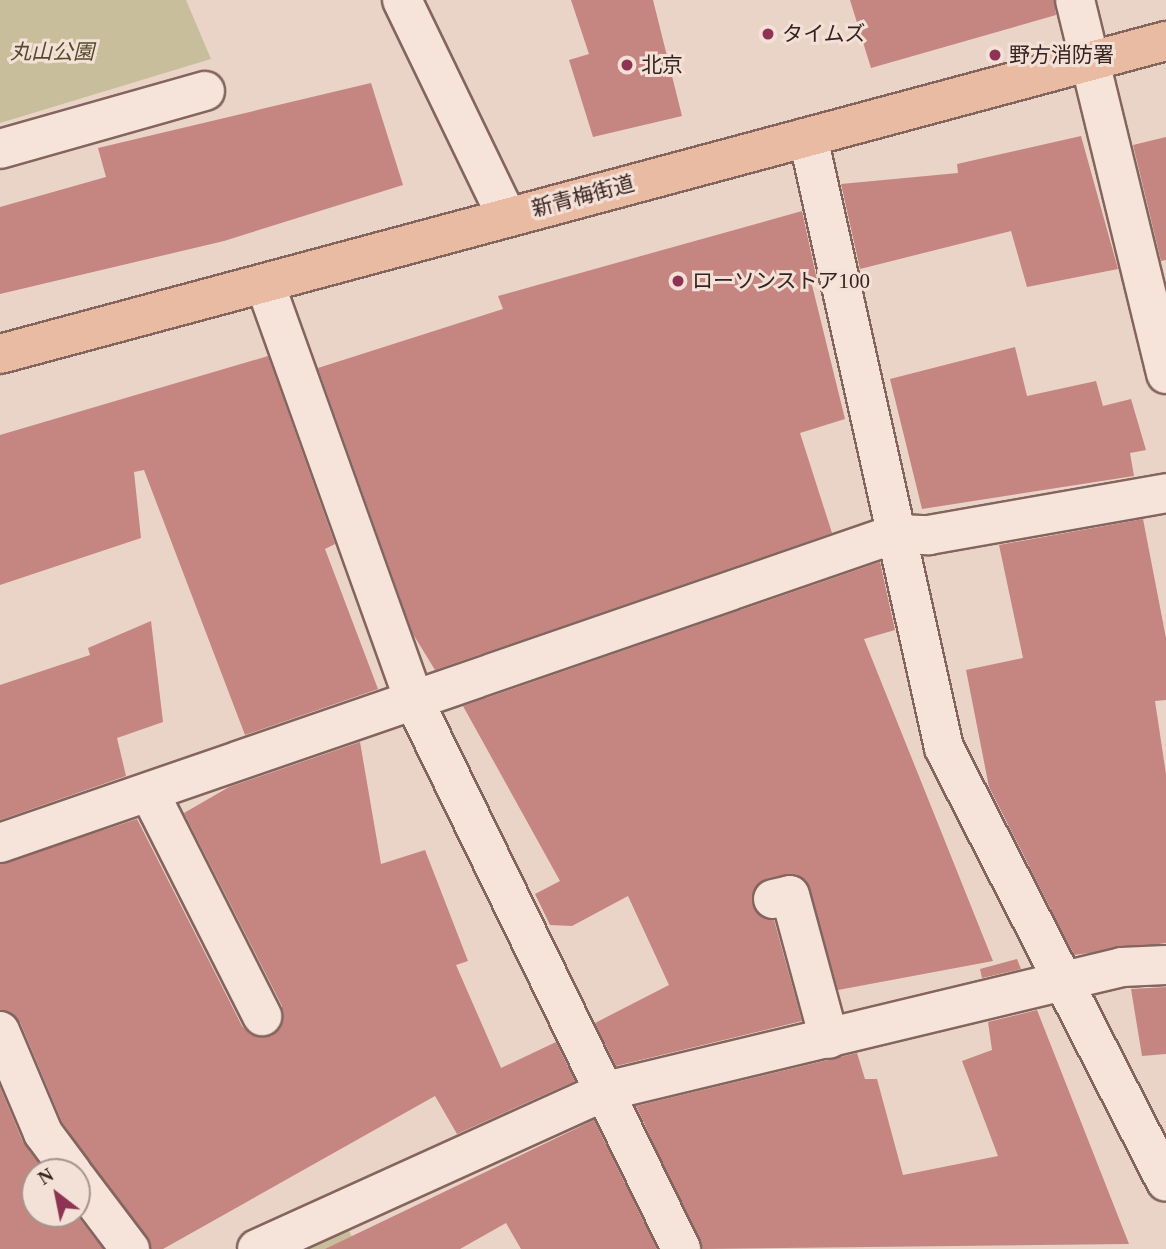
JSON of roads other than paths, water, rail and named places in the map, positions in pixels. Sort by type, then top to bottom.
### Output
[{"type":"main road","name":"新青梅街道","points":[[0,354],[808,137],[1093,57],[1166,41]]},
{"type":"street","points":[[402,0],[507,216]]},
{"type":"street","points":[[1075,0],[1093,57],[1166,374]]},
{"type":"street","points":[[0,149],[205,91]]},
{"type":"street","points":[[808,137],[944,747],[1166,1182]]},
{"type":"street","points":[[265,284],[414,701],[681,1249]]},
{"type":"street","points":[[0,844],[895,534],[929,536],[1166,493]]},
{"type":"street","points":[[150,794],[262,1016]]},
{"type":"street","points":[[773,899],[790,895],[829,1039]]},
{"type":"street","points":[[257,1249],[606,1091],[1122,967],[1166,965]]},
{"type":"street","points":[[0,1031],[43,1133],[62,1158]]},
{"type":"street","points":[[91,1197],[130,1249]]},
{"type":"place","name":"タイムズ","points":[[768,34]]},
{"type":"place","name":"野方消防署","points":[[995,55]]},
{"type":"place","name":"北京","points":[[627,65]]},
{"type":"place","name":"ローソンストア100","points":[[678,281]]},
{"type":"park label","name":"丸山公園","points":[[52,52]]}]
